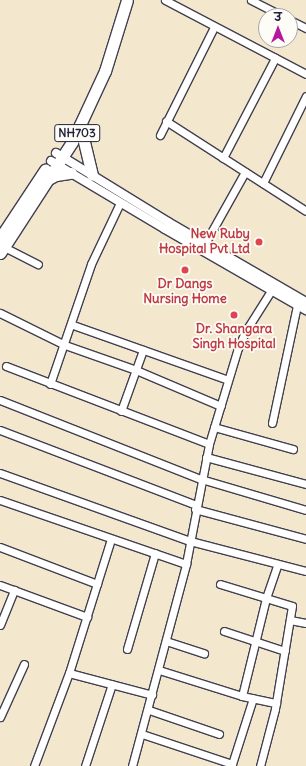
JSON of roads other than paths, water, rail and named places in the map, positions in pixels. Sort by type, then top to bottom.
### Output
[{"type":"highway","name":"NH703","points":[[1,246],[48,179],[98,79],[120,0]]},
{"type":"highway","name":"NH703","points":[[1,246],[80,125],[127,0]]},
{"type":"highway","points":[[80,125],[92,175]]},
{"type":"highway","points":[[48,179],[56,175],[71,173]]},
{"type":"street","points":[[165,0],[306,74]]},
{"type":"street","points":[[251,0],[266,8]]},
{"type":"street","points":[[160,135],[214,27]]},
{"type":"street","points":[[223,158],[275,58]]},
{"type":"street","points":[[263,183],[306,96]]},
{"type":"street","points":[[166,121],[306,211]]},
{"type":"street","points":[[57,159],[71,173],[120,203],[203,247],[273,288],[306,310]]},
{"type":"street","points":[[57,159],[92,175],[203,247]]},
{"type":"street","points":[[203,247],[245,172]]},
{"type":"street","points":[[50,384],[73,325],[91,264],[120,203]]},
{"type":"street","points":[[1,246],[38,264]]},
{"type":"street","points":[[273,288],[306,302]]},
{"type":"street","points":[[132,766],[142,734],[186,564],[201,479],[214,427],[228,380],[245,332],[273,288]]},
{"type":"street","points":[[272,423],[297,304]]},
{"type":"street","points":[[0,313],[65,345],[136,370],[221,406]]},
{"type":"street","points":[[73,325],[228,380]]},
{"type":"street","points":[[120,411],[143,350]]},
{"type":"street","points":[[6,366],[209,444]]},
{"type":"street","points":[[0,400],[201,479],[306,510]]},
{"type":"street","points":[[214,427],[293,449]]},
{"type":"street","points":[[0,430],[196,507],[306,539]]},
{"type":"street","points":[[206,457],[306,484]]},
{"type":"street","points":[[0,473],[190,541],[306,570]]},
{"type":"street","points":[[0,500],[186,564]]},
{"type":"street","points":[[34,766],[69,673],[111,539]]},
{"type":"street","points":[[0,546],[97,584]]},
{"type":"street","points":[[127,649],[155,553]]},
{"type":"street","points":[[242,696],[266,598],[278,564]]},
{"type":"street","points":[[220,584],[290,605],[290,620],[276,703],[260,766]]},
{"type":"street","points":[[0,585],[87,617]]},
{"type":"street","points":[[0,626],[14,590]]},
{"type":"street","points":[[290,620],[306,623]]},
{"type":"street","points":[[224,631],[285,651]]},
{"type":"street","points":[[166,641],[204,653]]},
{"type":"street","points":[[0,717],[2,707],[9,694],[14,691],[24,664]]},
{"type":"street","points":[[158,670],[242,696],[276,703]]},
{"type":"street","points":[[69,673],[152,695]]},
{"type":"street","points":[[85,766],[112,684]]},
{"type":"street","points":[[142,734],[234,765],[253,698]]},
{"type":"street","points":[[148,710],[219,734]]},
{"type":"place","name":"New Ruby Hospital Pvt Ltd","points":[[259,242]]},
{"type":"place","name":"Dr Dangs Nursing Home","points":[[185,270]]},
{"type":"place","name":"Dr. Shangara Singh Hospital","points":[[234,315]]}]
